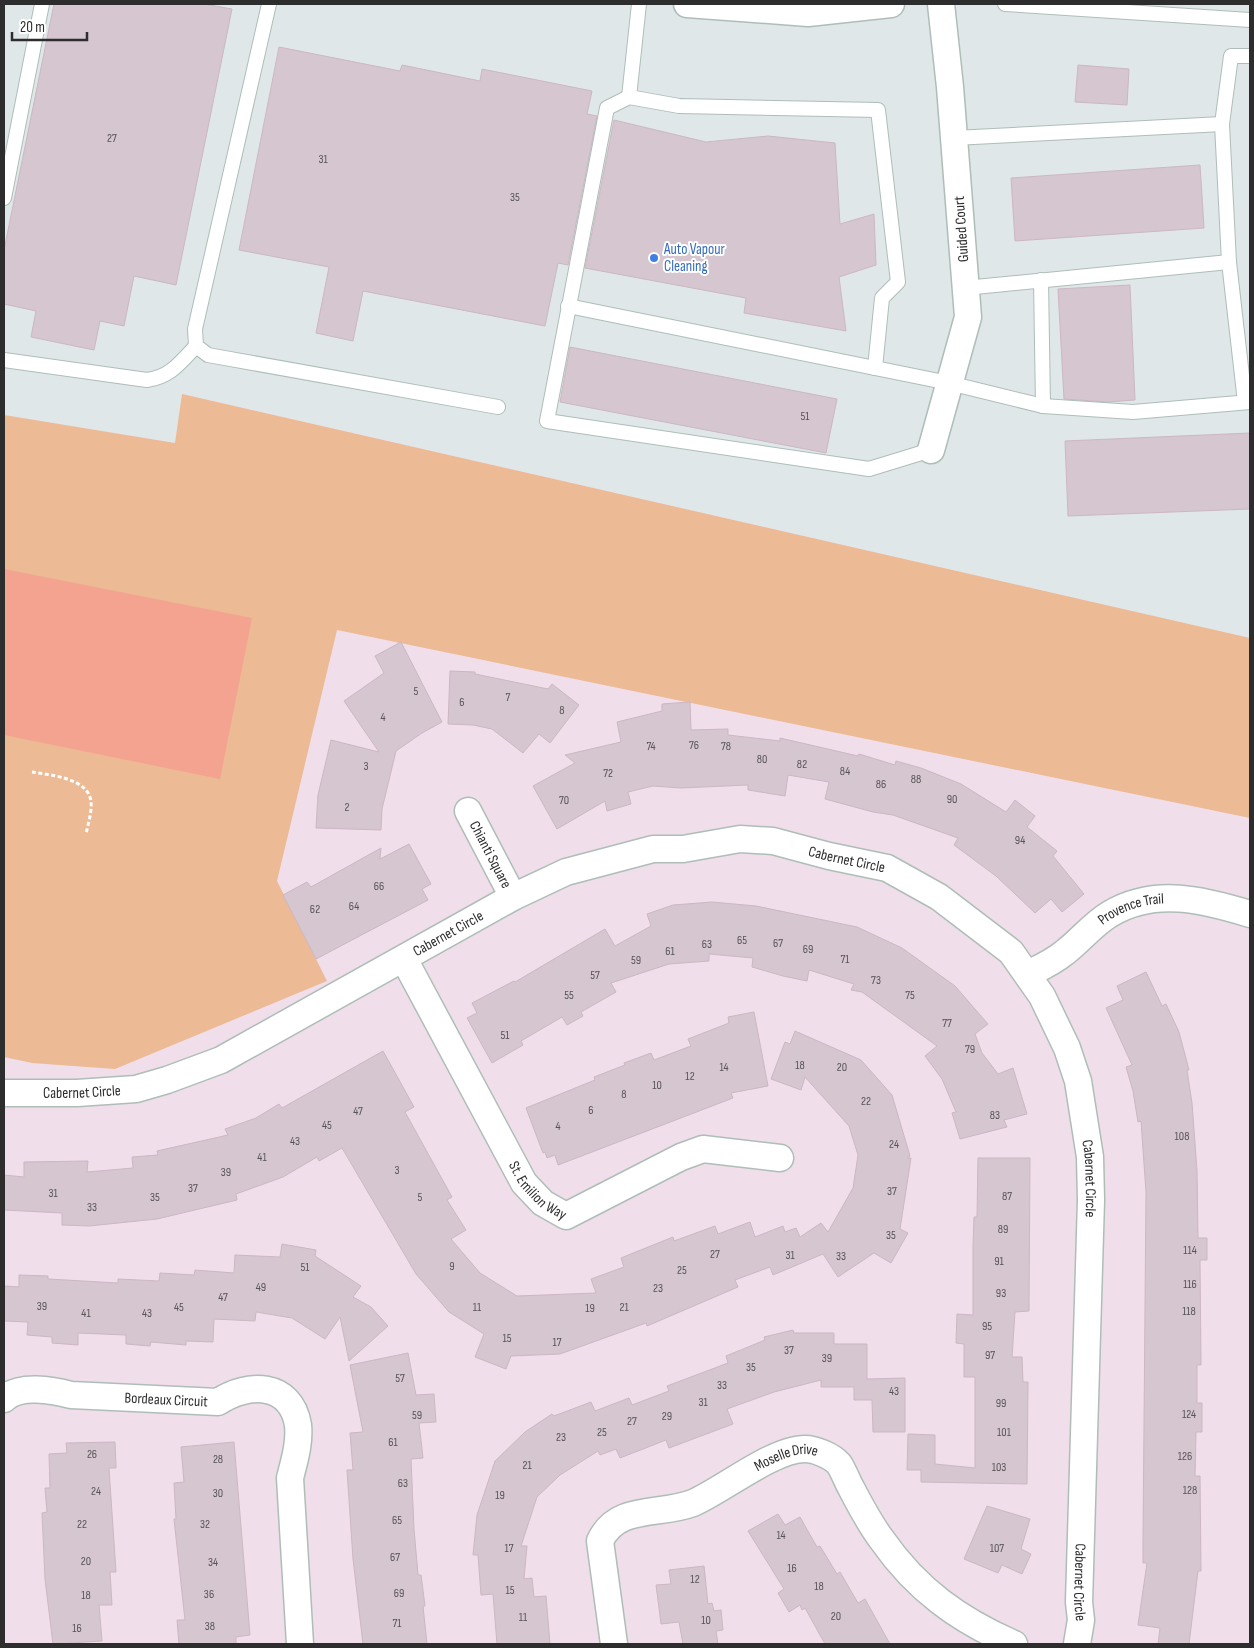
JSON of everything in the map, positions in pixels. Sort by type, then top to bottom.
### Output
[{"type":"street","points":[[687,4],[808,13],[890,4]]},
{"type":"street","name":"Guided Court","points":[[930,450],[968,317],[941,4]]},
{"type":"street","name":"Chianti Square","points":[[468,811],[513,897]]},
{"type":"street","name":"Cabernet Circle","points":[[4,1093],[78,1093],[136,1088],[167,1080],[221,1060],[513,897],[566,872],[653,849],[683,849],[740,839],[773,841],[829,856],[887,868],[939,897],[1011,952],[1042,996],[1066,1048],[1075,1073],[1090,1157],[1079,1602],[1081,1620],[1077,1644]]},
{"type":"street","name":"Provence Trail","points":[[1028,974],[1063,954],[1110,914],[1134,902],[1162,897],[1196,899],[1250,914]]},
{"type":"street","name":"St. Emilion Way","points":[[404,959],[524,1183],[543,1203],[566,1216],[681,1157],[704,1149],[780,1158]]},
{"type":"street","name":"Bordeaux Circuit","points":[[4,1399],[23,1389],[56,1391],[72,1395],[218,1402],[232,1393],[260,1388],[285,1398],[293,1406],[298,1427],[297,1452],[290,1478],[300,1644]]},
{"type":"street","name":"Moselle Drive","points":[[614,1644],[600,1541],[605,1530],[622,1517],[672,1509],[693,1502],[783,1454],[804,1449],[825,1455],[839,1464],[881,1539],[905,1570],[936,1600],[966,1621],[1014,1644]]},
{"type":"lane","points":[[4,198],[42,4]]},
{"type":"lane","points":[[4,360],[146,380],[161,378],[174,370],[196,346],[195,329],[269,4]]},
{"type":"lane","points":[[629,97],[639,4]]},
{"type":"lane","points":[[1005,4],[1250,20]]},
{"type":"lane","points":[[568,306],[950,383],[1043,406],[1133,412],[1248,402],[1229,262],[1222,124],[1231,56],[1250,56]]},
{"type":"lane","points":[[876,368],[882,298],[898,282],[878,110],[680,106],[629,97],[607,108],[547,421],[869,469],[930,450]]},
{"type":"lane","points":[[954,138],[1222,124]]},
{"type":"lane","points":[[966,288],[1229,262]]},
{"type":"lane","points":[[1041,280],[1043,406]]},
{"type":"lane","points":[[196,346],[208,355],[498,407]]},
{"type":"path","points":[[32,772],[73,782],[84,789],[92,802],[86,834]]},
{"type":"shaded area","points":[[4,4],[1250,4],[1250,638],[183,394],[176,443],[4,415]]},
{"type":"shaded area","points":[[182,394],[1250,638],[1250,818],[337,630],[277,881],[327,981],[115,1069],[32,1063],[4,1057],[4,415],[175,443]]},
{"type":"shaded area","points":[[4,569],[252,618],[220,779],[4,735]]},
{"type":"building","points":[[54,4],[204,4],[232,9],[176,285],[134,276],[124,326],[100,321],[94,350],[31,337],[36,311],[4,304],[4,250]]},
{"type":"building","points":[[279,47],[400,71],[402,65],[480,81],[482,69],[592,91],[587,114],[597,116],[568,265],[558,263],[545,326],[363,291],[353,341],[316,333],[329,267],[239,250]]},
{"type":"building","points":[[1078,65],[1129,69],[1127,105],[1075,102]]},
{"type":"building","points":[[614,120],[706,142],[768,136],[835,143],[840,224],[874,214],[876,265],[839,277],[846,331],[744,313],[746,298],[585,268]]},
{"type":"building","points":[[1200,165],[1204,228],[1015,241],[1011,178]]},
{"type":"building","points":[[1130,285],[1135,400],[1108,402],[1064,399],[1058,289]]},
{"type":"building","points":[[570,347],[837,399],[826,453],[560,402]]},
{"type":"building","points":[[1250,433],[1250,509],[1068,516],[1065,441]]},
{"type":"building","points":[[401,642],[442,722],[396,751],[382,809],[381,830],[316,828],[318,795],[331,740],[379,752],[344,701],[384,673],[375,656]]},
{"type":"building","points":[[450,671],[475,672],[475,674],[548,689],[552,684],[579,705],[550,743],[539,734],[523,753],[492,729],[473,725],[448,724]]},
{"type":"building","points":[[690,702],[691,730],[728,729],[728,735],[780,741],[780,738],[858,756],[859,754],[895,765],[896,761],[921,768],[961,784],[1006,812],[1015,800],[1035,816],[1027,827],[1057,851],[1053,856],[1084,894],[1062,912],[1051,899],[1035,913],[996,876],[954,845],[958,838],[893,815],[873,812],[825,799],[829,782],[788,775],[785,796],[748,790],[748,785],[681,788],[653,786],[628,792],[631,804],[607,811],[605,801],[557,829],[533,786],[575,763],[565,755],[621,742],[617,722],[662,711],[662,704]]},
{"type":"building","points":[[409,844],[431,884],[422,889],[428,900],[316,959],[283,895],[307,882],[311,887],[381,848],[380,859]]},
{"type":"building","points":[[712,902],[756,906],[857,927],[902,948],[955,986],[988,1024],[975,1034],[982,1053],[998,1074],[1013,1068],[1027,1114],[1004,1120],[1007,1127],[960,1139],[952,1113],[956,1112],[942,1079],[925,1056],[937,1046],[862,992],[851,990],[854,984],[809,970],[807,981],[783,976],[752,967],[753,958],[709,954],[709,961],[669,964],[611,983],[616,992],[581,1012],[583,1016],[567,1025],[562,1017],[521,1041],[523,1045],[492,1063],[467,1018],[477,1013],[472,1003],[515,982],[605,929],[615,946],[651,926],[647,914],[673,905]]},
{"type":"building","points":[[1146,972],[1162,1006],[1166,1004],[1179,1032],[1189,1070],[1187,1070],[1192,1103],[1197,1171],[1198,1238],[1207,1238],[1207,1260],[1200,1260],[1201,1365],[1197,1365],[1197,1403],[1202,1403],[1202,1432],[1196,1432],[1195,1476],[1200,1476],[1201,1571],[1198,1571],[1189,1644],[1158,1644],[1160,1628],[1138,1625],[1147,1563],[1143,1563],[1146,1192],[1141,1121],[1138,1122],[1133,1091],[1126,1067],[1132,1065],[1106,1008],[1123,1000],[1117,986]]},
{"type":"building","points":[[754,1012],[768,1086],[731,1093],[733,1098],[558,1165],[555,1155],[547,1158],[545,1152],[543,1153],[526,1108],[595,1080],[594,1077],[625,1065],[624,1063],[651,1053],[654,1060],[691,1046],[688,1039],[729,1023],[728,1017]]},
{"type":"building","points":[[795,1031],[861,1060],[892,1095],[910,1156],[907,1158],[911,1158],[900,1229],[908,1233],[891,1263],[874,1253],[838,1277],[823,1254],[773,1275],[770,1267],[735,1280],[738,1287],[647,1326],[646,1323],[560,1354],[511,1356],[506,1369],[475,1357],[484,1334],[449,1312],[416,1274],[342,1148],[319,1161],[317,1157],[283,1177],[236,1194],[237,1200],[157,1219],[89,1226],[62,1225],[62,1213],[4,1210],[4,1175],[24,1177],[24,1162],[88,1161],[87,1172],[133,1168],[132,1157],[158,1155],[157,1151],[228,1135],[225,1129],[256,1118],[279,1104],[282,1108],[383,1051],[414,1107],[405,1112],[452,1197],[447,1200],[466,1230],[451,1239],[480,1273],[517,1296],[596,1293],[591,1279],[624,1267],[621,1258],[673,1237],[674,1241],[715,1226],[718,1234],[750,1222],[755,1237],[783,1226],[785,1232],[796,1228],[800,1237],[821,1223],[828,1232],[853,1188],[858,1155],[849,1126],[805,1077],[801,1090],[771,1079],[785,1042],[790,1044]]},
{"type":"building","points":[[978,1158],[1030,1158],[1029,1311],[1015,1312],[1012,1357],[1022,1357],[1023,1382],[1028,1382],[1027,1484],[921,1482],[921,1470],[907,1470],[908,1434],[935,1435],[935,1464],[975,1468],[975,1377],[964,1377],[964,1344],[956,1343],[957,1314],[973,1315],[973,1246],[974,1217],[977,1217]]},
{"type":"building","points":[[282,1244],[316,1250],[315,1256],[361,1286],[353,1297],[371,1307],[388,1326],[349,1361],[340,1317],[325,1339],[292,1318],[256,1312],[255,1321],[214,1319],[213,1342],[186,1341],[186,1345],[151,1342],[150,1346],[126,1344],[126,1335],[78,1333],[78,1345],[52,1343],[52,1337],[27,1335],[28,1322],[4,1321],[4,1286],[19,1287],[19,1275],[48,1276],[48,1279],[118,1283],[118,1279],[159,1281],[160,1273],[194,1275],[195,1270],[234,1273],[235,1255],[280,1257]]},
{"type":"building","points":[[793,1330],[794,1333],[834,1333],[834,1344],[867,1344],[867,1379],[905,1378],[905,1432],[873,1432],[872,1400],[854,1400],[854,1387],[821,1387],[821,1380],[774,1392],[727,1409],[733,1424],[669,1448],[666,1440],[620,1458],[616,1449],[600,1455],[598,1451],[560,1475],[537,1497],[521,1546],[527,1546],[524,1579],[532,1578],[534,1597],[546,1596],[550,1644],[497,1644],[493,1594],[481,1595],[478,1555],[473,1555],[477,1515],[495,1461],[525,1432],[552,1414],[554,1416],[591,1402],[595,1411],[629,1398],[632,1405],[669,1391],[667,1386],[728,1363],[726,1356],[765,1340],[764,1337]]},
{"type":"building","points":[[408,1353],[416,1395],[434,1394],[436,1422],[419,1423],[423,1458],[411,1459],[414,1529],[418,1575],[421,1575],[425,1606],[423,1606],[427,1644],[363,1644],[353,1559],[347,1470],[353,1470],[350,1433],[363,1432],[350,1365]]},
{"type":"building","points":[[115,1442],[116,1468],[109,1468],[116,1572],[110,1572],[112,1605],[99,1605],[102,1641],[53,1644],[45,1579],[42,1513],[47,1512],[45,1488],[50,1488],[49,1454],[67,1453],[66,1443]]},
{"type":"building","points":[[234,1442],[250,1635],[236,1637],[236,1644],[179,1644],[177,1620],[185,1620],[174,1519],[176,1519],[174,1483],[184,1482],[181,1447]]},
{"type":"building","points":[[987,1506],[1030,1519],[1021,1549],[1031,1554],[1022,1574],[1002,1565],[998,1573],[964,1559]]},
{"type":"building","points":[[778,1514],[785,1525],[800,1517],[817,1547],[820,1546],[837,1574],[840,1572],[858,1603],[865,1599],[890,1644],[825,1644],[805,1608],[802,1610],[800,1605],[789,1612],[778,1593],[784,1589],[748,1531]]},
{"type":"building","points":[[704,1566],[708,1604],[712,1603],[714,1611],[721,1610],[723,1630],[716,1631],[718,1644],[683,1644],[679,1622],[661,1624],[656,1585],[671,1584],[669,1570]]},
{"type":"place","name":"Auto Vapour Cleaning","points":[[654,258]]}]
